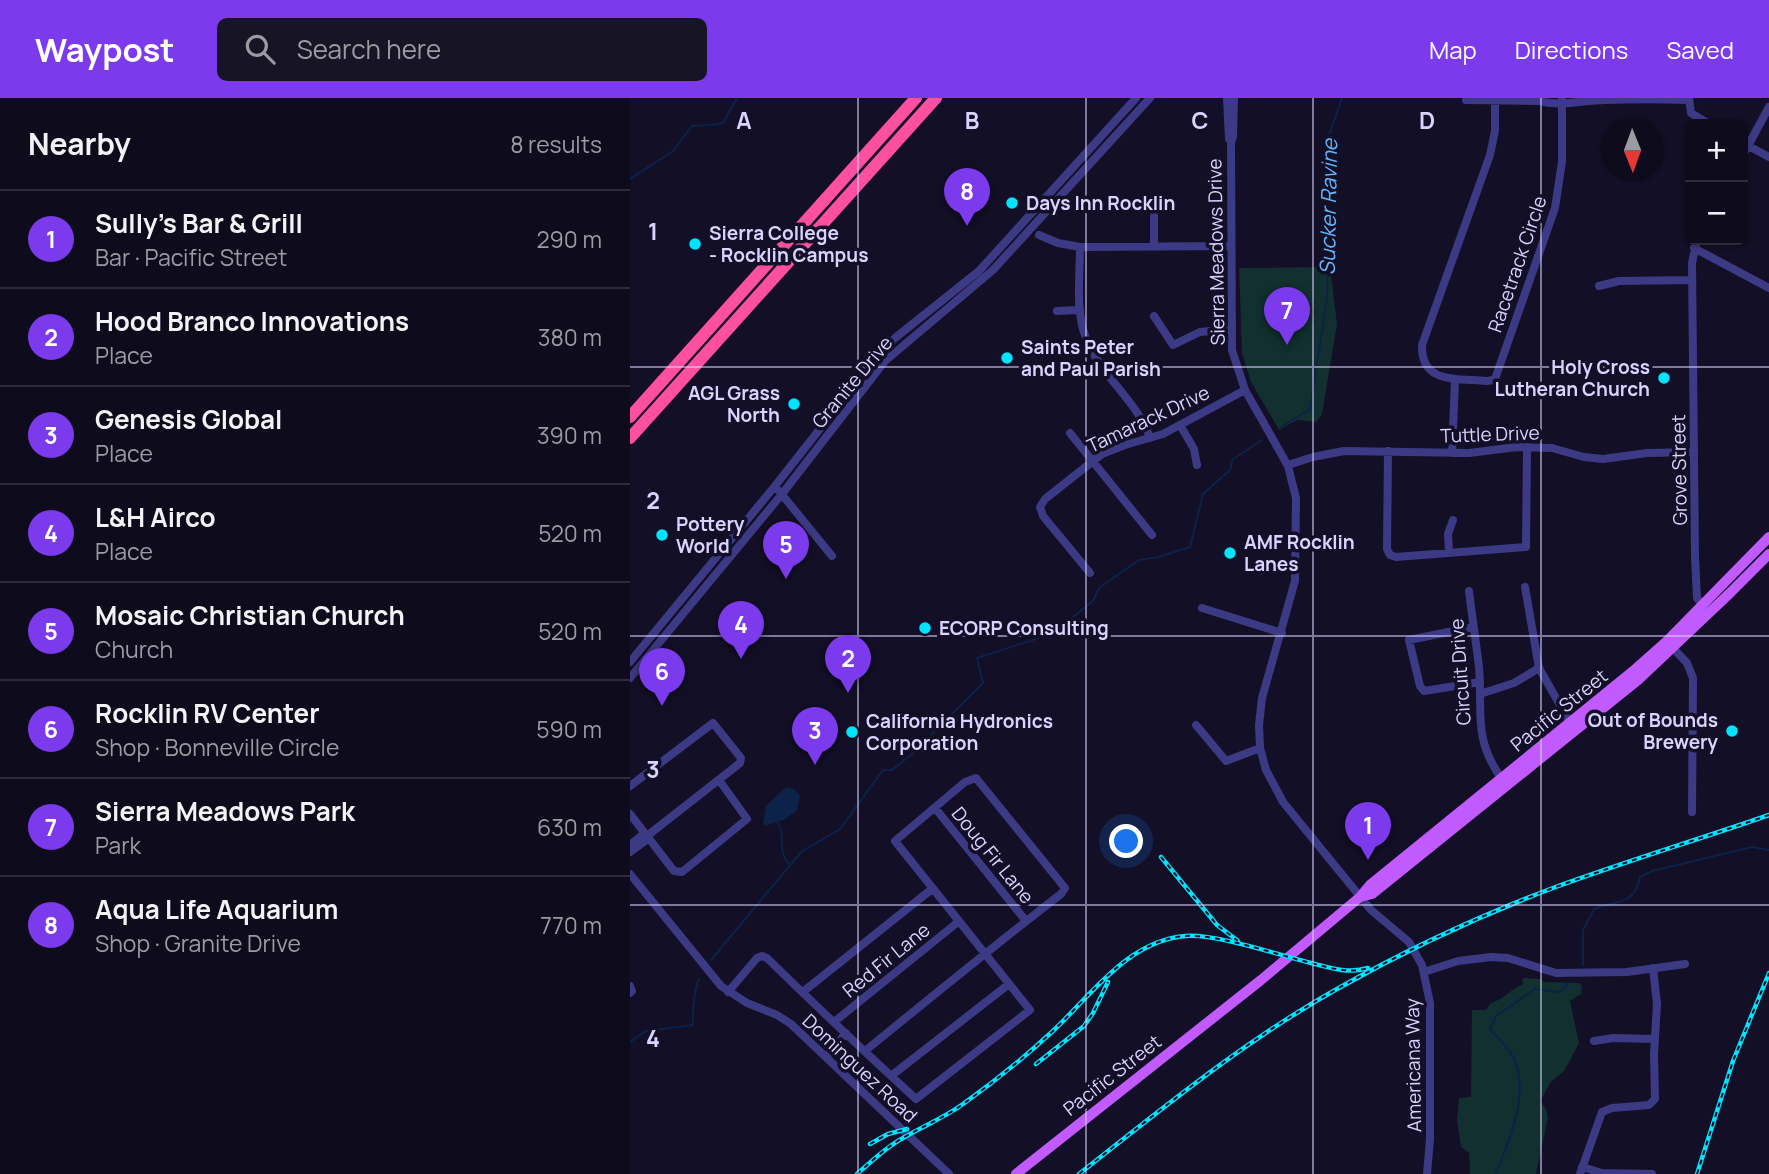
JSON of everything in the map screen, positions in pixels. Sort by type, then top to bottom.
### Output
[{"type":"highway","points":[[630,417],[916,98]]},
{"type":"highway","points":[[630,438],[936,98]]},
{"type":"main road","name":"Pacific Street","points":[[1016,1174],[1261,979],[1360,897],[1364,889],[1673,648],[1767,539]]},
{"type":"main road","points":[[1751,572],[1751,564],[1767,539]]},
{"type":"main road","name":"Pacific Street","points":[[1573,727],[1632,672],[1769,554]]},
{"type":"street","name":"Granite Drive","points":[[630,662],[775,486],[877,355],[979,271],[1136,98]]},
{"type":"street","name":"Granite Drive","points":[[630,678],[782,494],[885,361],[993,270],[1150,98]]},
{"type":"street","name":"Sierra Meadows Drive","points":[[1231,98],[1227,108],[1228,137],[1231,142]]},
{"type":"street","name":"Sierra Meadows Drive","points":[[1231,98],[1231,329],[1234,359],[1245,390],[1288,465],[1296,498],[1297,562],[1292,598],[1262,698],[1260,748],[1266,770],[1283,802],[1360,897]]},
{"type":"street","points":[[1466,100],[1541,99],[1562,102],[1598,99],[1689,99],[1691,113],[1701,119]]},
{"type":"street","name":"Racetrack Circle","points":[[1495,101],[1494,137],[1490,155],[1422,345],[1424,361],[1430,370],[1440,377],[1455,380],[1491,382],[1495,379],[1555,208],[1562,162],[1562,102]]},
{"type":"street","points":[[1748,139],[1769,107]]},
{"type":"street","points":[[1748,146],[1769,157]]},
{"type":"street","points":[[1154,216],[1154,247]]},
{"type":"street","points":[[1039,235],[1058,243],[1080,247],[1231,246]]},
{"type":"street","name":"Grove Street","points":[[1695,245],[1692,281],[1696,589],[1698,600],[1706,609]]},
{"type":"street","points":[[1697,245],[1769,288]]},
{"type":"street","points":[[1080,247],[1080,310],[1089,347],[1137,412],[1150,438]]},
{"type":"street","points":[[1599,286],[1619,281],[1692,281]]},
{"type":"street","points":[[1056,311],[1080,310]]},
{"type":"street","points":[[1154,316],[1173,345],[1200,332],[1231,329]]},
{"type":"street","points":[[1452,453],[1455,380]]},
{"type":"street","name":"Tamarack Drive","points":[[1090,573],[1040,510],[1049,494],[1092,461],[1114,449],[1180,425],[1245,390]]},
{"type":"street","points":[[1180,425],[1194,449],[1197,465]]},
{"type":"street","points":[[1070,433],[1152,535]]},
{"type":"street","points":[[1388,451],[1388,552],[1396,557],[1524,549],[1527,447]]},
{"type":"street","name":"Tuttle Drive","points":[[1288,465],[1343,451],[1452,453],[1527,447],[1552,448],[1603,459],[1643,453],[1694,452]]},
{"type":"street","points":[[775,486],[832,556]]},
{"type":"street","points":[[1449,553],[1448,534],[1453,520]]},
{"type":"street","points":[[1525,587],[1539,668],[1573,727]]},
{"type":"street","name":"Circuit Drive","points":[[1469,591],[1480,694],[1481,737],[1494,769],[1504,782]]},
{"type":"street","points":[[1202,608],[1282,633]]},
{"type":"street","points":[[1473,627],[1409,640],[1420,686],[1424,691],[1479,682]]},
{"type":"street","points":[[1673,648],[1687,663],[1693,678],[1692,813]]},
{"type":"street","points":[[1480,694],[1501,688],[1539,668]]},
{"type":"street","points":[[630,786],[713,723],[742,761],[630,852]]},
{"type":"street","points":[[1196,725],[1226,761],[1260,748]]},
{"type":"street","points":[[728,992],[757,958],[767,958],[804,991],[834,1022],[916,1099],[1030,1010],[986,954],[958,922],[895,841],[965,782],[976,778],[1063,882],[1065,888],[1062,894],[1026,921],[986,954],[865,1051]]},
{"type":"street","points":[[630,814],[678,873],[682,872],[747,819],[719,780]]},
{"type":"street","name":"Doug Fir Lane","points":[[935,808],[1026,921]]},
{"type":"street","points":[[630,845],[641,836],[647,836]]},
{"type":"street","name":"Dominguez Road","points":[[630,874],[713,978],[728,992],[790,1024],[949,1174]]},
{"type":"street","points":[[804,991],[932,889]]},
{"type":"street","name":"Americana Way","points":[[1360,897],[1409,942],[1424,972],[1430,1003],[1430,1139],[1427,1174]]},
{"type":"street","name":"Red Fir Lane","points":[[834,1022],[958,922]]},
{"type":"street","points":[[1424,972],[1458,961],[1491,957],[1508,958],[1556,973],[1610,973],[1685,964]]},
{"type":"street","points":[[1652,1174],[1581,1170],[1602,1112],[1612,1108],[1653,1104],[1655,1099],[1657,987],[1653,968]]},
{"type":"street","points":[[891,1076],[1009,984]]},
{"type":"street","points":[[630,986],[630,993]]},
{"type":"street","points":[[826,1057],[846,1033]]},
{"type":"street","points":[[1594,1041],[1613,1038],[1655,1039]]},
{"type":"green space","points":[[1330,267],[1337,324],[1322,414],[1316,422],[1297,420],[1279,430],[1251,382],[1242,353],[1239,268]]},
{"type":"green space","points":[[1522,979],[1540,979],[1544,982],[1579,983],[1582,986],[1581,994],[1570,1001],[1579,1043],[1565,1070],[1551,1082],[1540,1101],[1548,1117],[1536,1174],[1470,1174],[1469,1153],[1461,1147],[1457,1120],[1459,1098],[1471,1097],[1472,1010],[1486,1010],[1491,1003],[1523,984]]},
{"type":"water","points":[[786,787],[794,789],[800,796],[797,811],[783,820],[765,826],[763,823],[766,806]]},
{"type":"waterway","points":[[630,179],[673,151],[692,126],[723,123],[737,98]]},
{"type":"waterway","name":"Sucker Ravine","points":[[1281,427],[1310,409],[1327,298],[1329,202],[1334,188],[1326,144],[1342,98]]},
{"type":"waterway","name":"Sucker Ravine","points":[[711,960],[801,852],[840,829],[883,770],[892,770],[911,755],[983,683],[977,658],[1033,640],[1071,622],[1074,616],[1093,601],[1099,588],[1139,560],[1190,547],[1203,494],[1230,470],[1233,459],[1262,440]]},
{"type":"waterway","points":[[777,822],[782,833],[783,854],[790,865]]},
{"type":"waterway","points":[[1583,965],[1583,930],[1594,909],[1628,898],[1637,887],[1640,877],[1652,871],[1752,847],[1769,850]]},
{"type":"waterway","name":"Sucker Ravine","points":[[630,1042],[646,1031],[693,1025],[694,1001],[699,979]]},
{"type":"waterway","points":[[1496,1174],[1512,1132],[1520,1088],[1512,1055],[1490,1029],[1496,1016],[1535,989],[1559,992],[1569,983]]},
{"type":"railway","points":[[1079,1174],[1205,1076],[1269,1031],[1389,961],[1470,922],[1553,888],[1769,815]]},
{"type":"railway","points":[[1161,857],[1217,925],[1238,941]]},
{"type":"railway","points":[[857,1174],[891,1146],[948,1114],[986,1087],[1054,1030],[1113,971],[1147,947],[1166,940],[1199,936],[1332,968],[1368,968]]},
{"type":"railway","points":[[1697,1174],[1733,1061],[1769,973]]},
{"type":"railway","points":[[1036,1064],[1084,1026],[1108,982]]},
{"type":"railway","points":[[870,1144],[888,1134],[907,1129]]},
{"type":"place","name":"Days Inn Rocklin","points":[[1012,203]]},
{"type":"place","name":"Aqua Life Aquarium","points":[[967,226]]},
{"type":"place","name":"Sierra College - Rocklin Campus","points":[[695,244]]},
{"type":"place","name":"Sierra Meadows Park","points":[[1287,345]]},
{"type":"place","name":"Saints Peter and Paul Parish","points":[[1007,358]]},
{"type":"place","name":"Holy Cross Lutheran Church","points":[[1664,378]]},
{"type":"place","name":"AGL Grass North","points":[[794,404]]},
{"type":"place","name":"Pottery World","points":[[662,535]]},
{"type":"place","name":"AMF Rocklin Lanes","points":[[1230,553]]},
{"type":"place","name":"Mosaic Christian Church","points":[[786,579]]},
{"type":"place","name":"ECORP Consulting","points":[[925,628]]},
{"type":"place","name":"L&H Airco","points":[[741,659]]},
{"type":"place","name":"Hood Branco Innovations","points":[[848,693]]},
{"type":"place","name":"Rocklin RV Center","points":[[662,706]]},
{"type":"place","name":"Out of Bounds Brewery","points":[[1732,731]]},
{"type":"place","name":"California Hydronics Corporation","points":[[852,732]]},
{"type":"place","name":"Genesis Global","points":[[815,765]]},
{"type":"place","name":"Sully's Bar & Grill","points":[[1368,860]]}]
